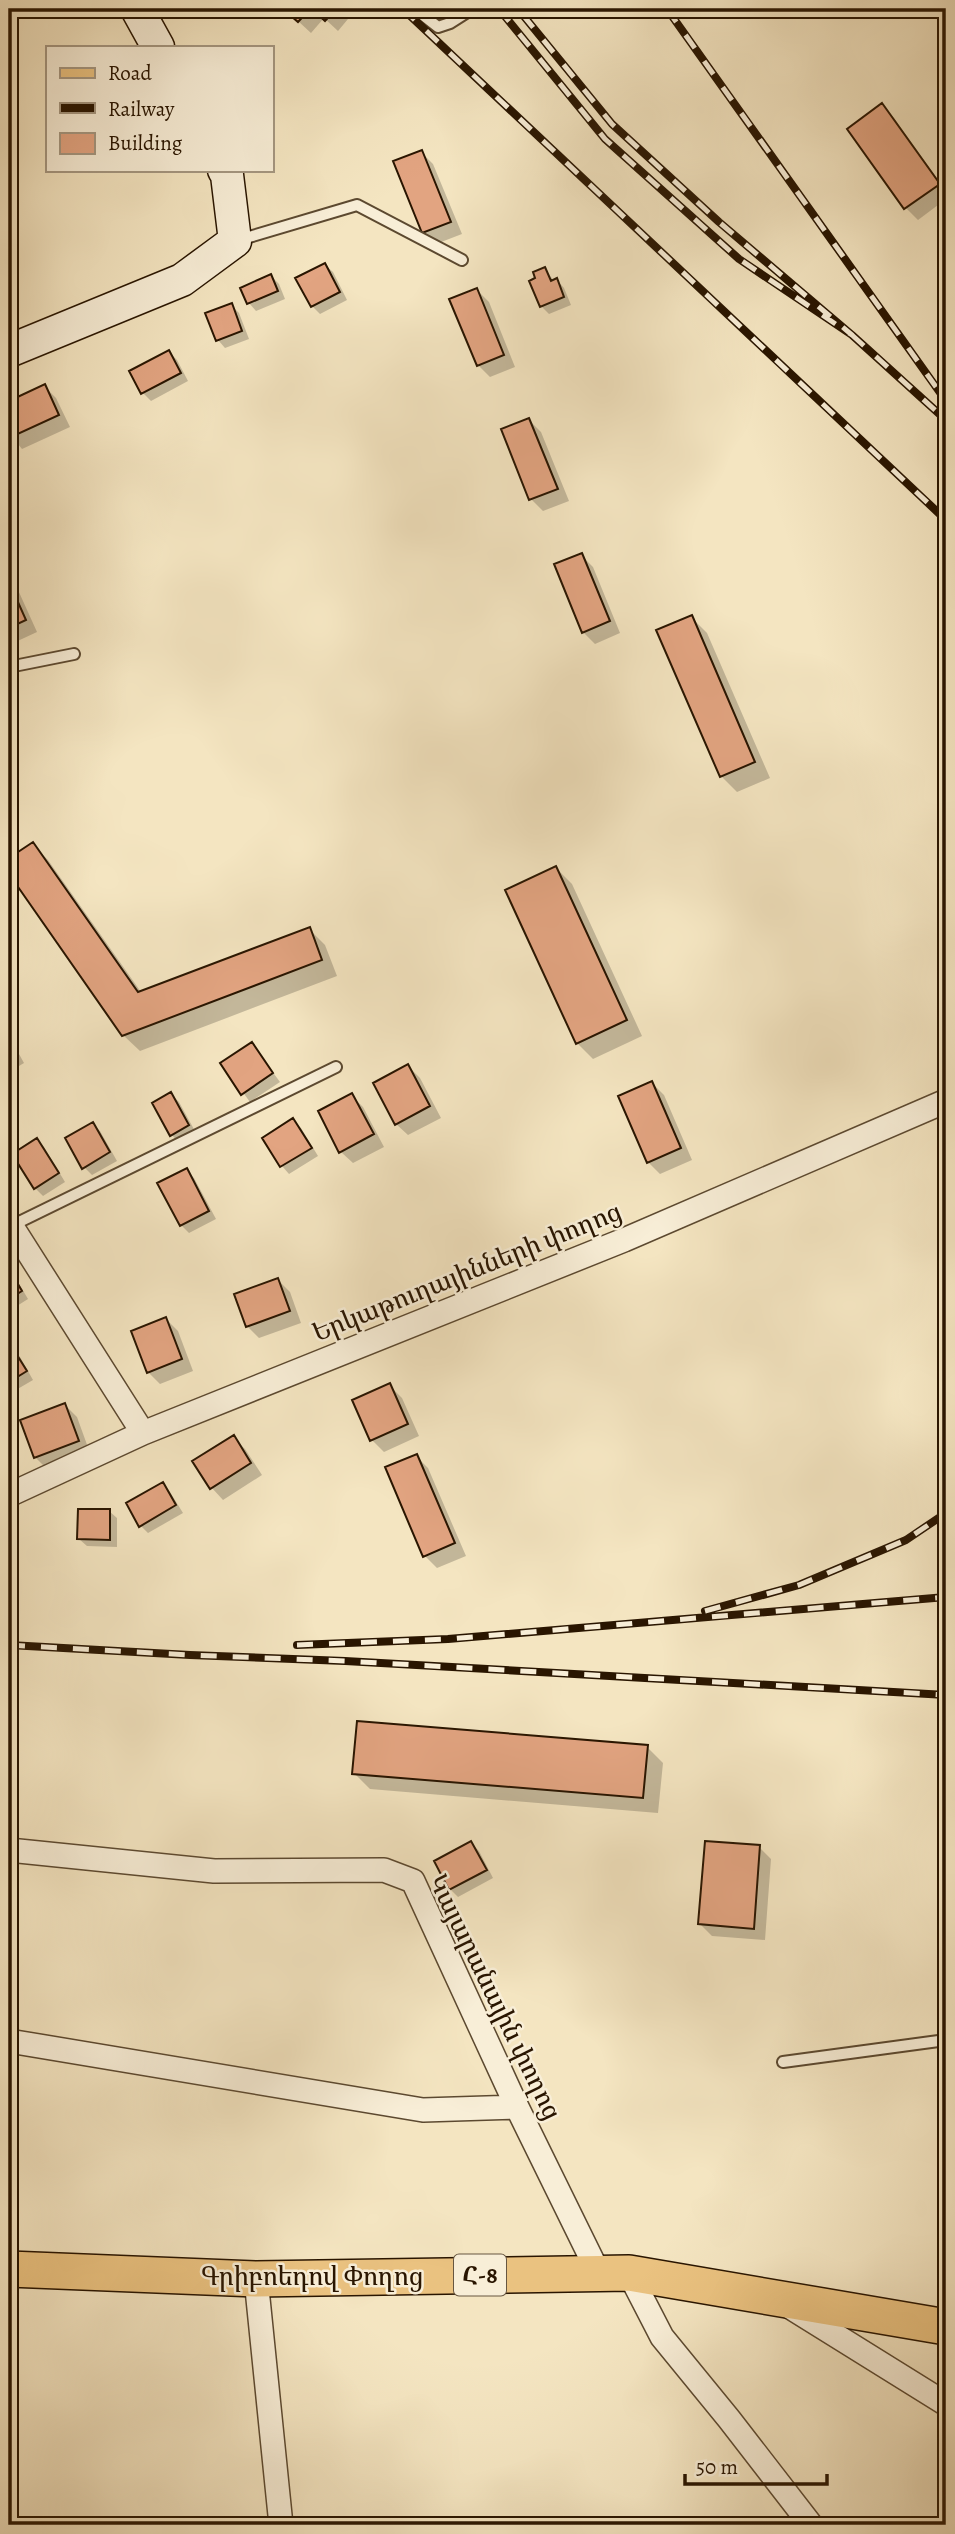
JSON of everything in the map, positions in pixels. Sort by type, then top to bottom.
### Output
[{"type":"main road","name":"Գրիբոեդով Փողոց","points":[[9,2269],[256,2279],[614,2274],[946,2327]]},
{"type":"street","points":[[137,9],[157,46]]},
{"type":"street","points":[[9,351],[182,280],[235,241],[225,172]]},
{"type":"street","name":"Երկաթուղայինների փողոց","points":[[9,1495],[143,1433],[624,1240],[946,1101]]},
{"type":"street","points":[[10,1224],[143,1433]]},
{"type":"street","name":"Կայարանային փողոց","points":[[9,1850],[214,1871],[384,1870],[413,1881],[517,2107],[614,2274],[811,2525]]},
{"type":"street","points":[[9,2040],[423,2110],[517,2107]]},
{"type":"street","points":[[256,2279],[281,2525]]},
{"type":"street","points":[[775,2298],[946,2404]]},
{"type":"lane","points":[[415,9],[438,27],[472,9]]},
{"type":"lane","points":[[235,241],[358,205],[462,260]]},
{"type":"lane","points":[[9,667],[74,654]]},
{"type":"lane","points":[[10,1224],[336,1067]]},
{"type":"lane","points":[[783,2062],[946,2040]]},
{"type":"building","points":[[283,9],[310,9],[298,22]]},
{"type":"building","points":[[312,9],[336,9],[325,21]]},
{"type":"building","points":[[882,103],[940,184],[904,209],[847,129]]},
{"type":"building","points":[[422,150],[451,222],[422,233],[393,161]]},
{"type":"building","points":[[325,263],[340,292],[311,307],[295,278]]},
{"type":"building","points":[[545,267],[551,281],[557,278],[564,297],[540,307],[529,281],[535,278],[533,272]]},
{"type":"building","points":[[271,274],[278,291],[247,304],[240,288]]},
{"type":"building","points":[[477,288],[504,355],[477,366],[449,299]]},
{"type":"building","points":[[232,303],[242,331],[216,341],[205,313]]},
{"type":"building","points":[[169,350],[181,373],[141,394],[129,371]]},
{"type":"building","points":[[45,384],[59,415],[9,438],[9,401]]},
{"type":"building","points":[[529,418],[558,489],[529,500],[501,429]]},
{"type":"building","points":[[582,553],[610,621],[582,633],[554,564]]},
{"type":"building","points":[[9,582],[26,620],[9,628]]},
{"type":"building","points":[[692,615],[755,762],[720,777],[656,630]]},
{"type":"building","points":[[33,842],[138,992],[310,927],[322,960],[122,1036],[9,874],[9,858]]},
{"type":"building","points":[[556,866],[627,1020],[576,1044],[505,890]]},
{"type":"building","points":[[252,1042],[273,1073],[241,1095],[220,1063]]},
{"type":"building","points":[[408,1064],[430,1106],[395,1125],[373,1083]]},
{"type":"building","points":[[652,1081],[681,1148],[647,1163],[618,1096]]},
{"type":"building","points":[[171,1092],[189,1125],[170,1136],[152,1103]]},
{"type":"building","points":[[352,1093],[374,1134],[339,1153],[318,1111]]},
{"type":"building","points":[[293,1118],[312,1148],[280,1167],[262,1138]]},
{"type":"building","points":[[93,1122],[110,1152],[82,1169],[65,1138]]},
{"type":"building","points":[[37,1138],[59,1173],[34,1189],[12,1154]]},
{"type":"building","points":[[187,1168],[209,1211],[180,1226],[157,1183]]},
{"type":"building","points":[[9,1269],[22,1291],[9,1299]]},
{"type":"building","points":[[278,1278],[290,1311],[246,1327],[234,1294]]},
{"type":"building","points":[[166,1317],[182,1359],[147,1373],[131,1331]]},
{"type":"building","points":[[12,1347],[27,1371],[9,1382],[9,1349]]},
{"type":"building","points":[[390,1383],[408,1424],[370,1441],[352,1400]]},
{"type":"building","points":[[65,1403],[79,1441],[34,1458],[20,1420]]},
{"type":"building","points":[[234,1435],[251,1463],[210,1489],[192,1461]]},
{"type":"building","points":[[417,1454],[455,1543],[423,1557],[385,1467]]},
{"type":"building","points":[[163,1482],[176,1505],[139,1527],[126,1503]]},
{"type":"building","points":[[78,1509],[110,1509],[110,1540],[77,1539]]},
{"type":"building","points":[[357,1721],[648,1745],[643,1798],[352,1774]]},
{"type":"building","points":[[471,1841],[487,1870],[449,1890],[434,1861]]},
{"type":"building","points":[[705,1841],[760,1845],[754,1929],[698,1924]]},
{"type":"railway","points":[[403,9],[946,520]]},
{"type":"railway","points":[[499,9],[605,139],[739,259],[852,335],[719,222],[612,124],[518,9]]},
{"type":"railway","points":[[667,9],[946,401]]},
{"type":"railway","points":[[852,335],[946,420]]},
{"type":"railway","points":[[705,1611],[799,1585],[906,1540],[946,1513]]},
{"type":"railway","points":[[297,1645],[448,1639],[946,1597]]},
{"type":"railway","points":[[9,1645],[946,1695]]}]
